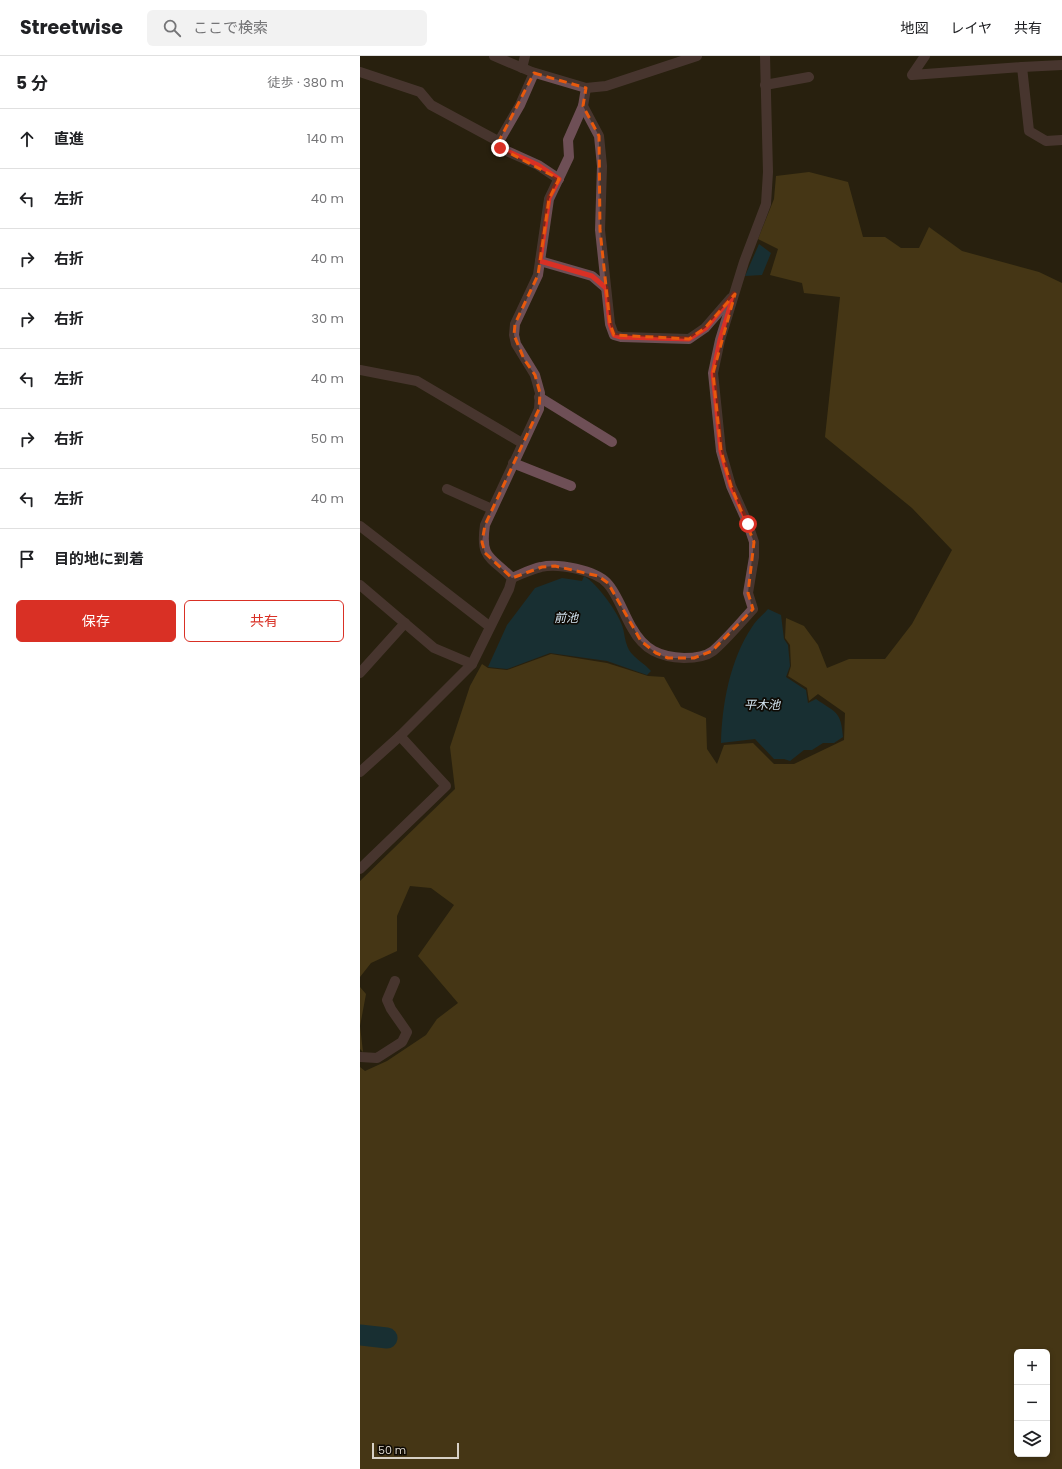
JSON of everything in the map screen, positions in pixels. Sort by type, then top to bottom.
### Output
[{"type":"street","points":[[494,56],[534,73],[586,88],[606,86],[697,56]]},
{"type":"street","points":[[522,68],[525,56]]},
{"type":"street","points":[[512,578],[542,567],[555,566],[587,571],[598,576],[608,583],[632,629],[641,641],[656,653],[668,658],[694,658],[712,651],[753,609],[748,593],[754,557],[754,542],[748,524],[731,486],[721,451],[713,373],[720,340],[734,294],[766,204],[768,172],[765,56]]},
{"type":"street","points":[[925,56],[912,75],[1062,65]]},
{"type":"street","points":[[1022,67],[1029,131],[1046,141],[1062,140]]},
{"type":"street","points":[[360,72],[420,92],[431,105],[496,140],[500,148],[538,165],[559,179]]},
{"type":"street","points":[[498,143],[520,105],[534,73]]},
{"type":"street","points":[[765,85],[809,77]]},
{"type":"street","points":[[512,578],[485,553],[482,542],[485,525],[512,463],[538,409],[539,397],[535,375],[524,359],[514,335],[515,324],[538,275],[549,198],[569,157],[568,140],[583,106],[586,88]]},
{"type":"street","points":[[583,106],[599,136],[602,166],[600,230],[610,324],[614,335],[621,337],[689,339],[706,328],[734,294]]},
{"type":"street","points":[[540,261],[592,276],[606,288]]},
{"type":"street","points":[[360,370],[417,381],[522,443]]},
{"type":"street","points":[[539,397],[612,442]]},
{"type":"street","points":[[512,463],[571,486]]},
{"type":"street","points":[[447,489],[492,509]]},
{"type":"street","points":[[360,526],[489,626]]},
{"type":"street","points":[[360,772],[400,736],[472,664],[489,626],[509,589],[512,578]]},
{"type":"street","points":[[360,585],[434,648],[472,664]]},
{"type":"street","points":[[360,673],[405,623]]},
{"type":"street","points":[[360,869],[446,786],[400,736]]},
{"type":"street","points":[[360,1057],[378,1058],[402,1042],[407,1032],[391,1009],[387,1000],[395,981]]},
{"type":"highlighted area","points":[[534,73],[586,88],[583,106],[599,136],[600,230],[610,324],[614,335],[689,339],[705,328],[735,294],[713,373],[721,451],[731,486],[754,542],[748,593],[753,609],[712,651],[694,658],[668,658],[656,653],[641,641],[608,583],[598,576],[555,566],[542,567],[512,578],[485,553],[482,542],[485,525],[539,409],[540,393],[535,375],[524,359],[514,335],[515,324],[538,275],[549,199],[559,179],[500,148],[498,143]]},
{"type":"shaded area","points":[[809,172],[848,182],[863,237],[885,237],[901,248],[919,248],[929,227],[962,251],[1039,272],[1062,283],[1062,1469],[360,1469],[360,1067],[365,1071],[387,1061],[426,1035],[437,1019],[458,1003],[418,956],[454,905],[431,888],[410,886],[397,916],[397,951],[371,963],[360,977],[360,881],[455,789],[450,747],[470,686],[482,664],[488,668],[507,670],[551,654],[607,663],[648,676],[664,677],[681,707],[706,718],[707,749],[717,764],[724,745],[753,743],[774,764],[794,764],[844,740],[845,713],[818,694],[809,701],[807,688],[788,676],[791,666],[790,645],[785,638],[786,618],[804,626],[818,645],[827,668],[849,659],[885,659],[912,624],[952,550],[912,508],[825,437],[840,297],[804,293],[802,283],[770,275],[778,249],[758,239],[774,199],[776,176]]},
{"type":"shaded area","points":[[360,987],[366,994],[360,1026]]},
{"type":"shaded area","points":[[360,1026],[363,1052],[360,1049]]},
{"type":"water","points":[[759,244],[771,253],[762,275],[745,276]]},
{"type":"water","name":"前池","points":[[584,576],[596,586],[614,610],[623,627],[629,650],[651,671],[647,675],[607,661],[550,653],[507,669],[488,667],[507,625],[535,588],[562,578],[582,581]]},
{"type":"water","name":"平木池","points":[[768,609],[781,615],[784,639],[788,645],[790,666],[786,677],[806,690],[808,703],[816,699],[833,710],[839,717],[842,728],[843,737],[834,743],[823,743],[812,750],[804,750],[790,761],[784,759],[774,759],[755,739],[721,743],[725,698],[733,668],[744,640],[755,622]]},
{"type":"waterway","points":[[360,1335],[387,1338]]},
{"type":"route","points":[[500,148],[538,165],[559,179],[549,198],[540,261],[592,276],[606,288],[610,324],[614,335],[621,337],[689,339],[706,328],[734,294],[720,340],[713,373],[721,451],[731,486],[748,524]]}]
